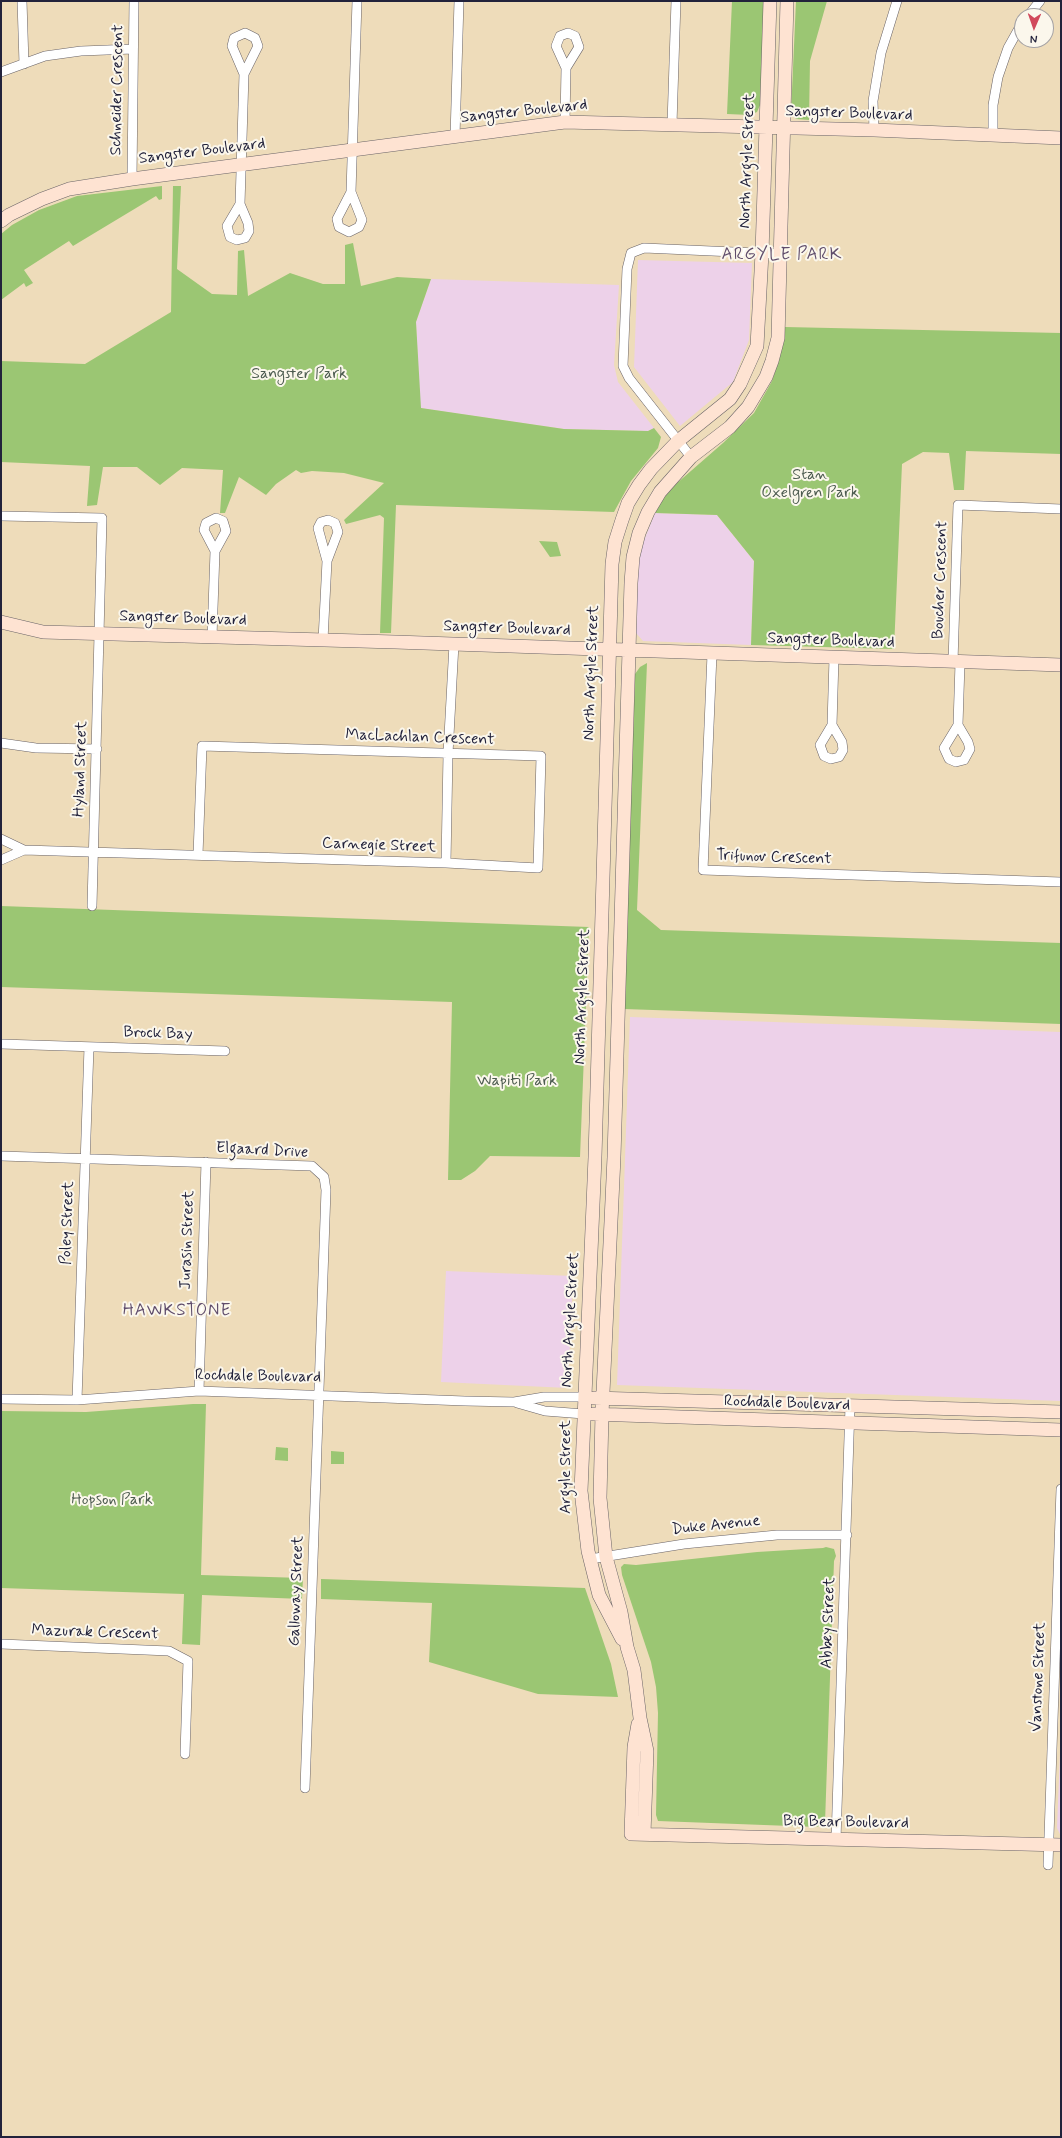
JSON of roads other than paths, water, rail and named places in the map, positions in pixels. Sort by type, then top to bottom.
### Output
[{"type":"street","points":[[22,1],[24,64]]},
{"type":"street","name":"Schneider Crescent","points":[[132,179],[134,1]]},
{"type":"street","points":[[351,192],[351,150],[358,1]]},
{"type":"street","points":[[455,136],[459,1]]},
{"type":"street","points":[[672,124],[676,1]]},
{"type":"street","name":"North Argyle Street","points":[[584,1397],[595,1157],[612,564],[615,542],[622,520],[628,503],[639,485],[651,468],[678,441],[730,399],[740,384],[756,346],[762,253],[770,1]]},
{"type":"street","points":[[602,1398],[611,1246],[630,650],[630,583],[633,557],[639,533],[648,512],[660,492],[691,457],[730,427],[748,408],[766,377],[778,338],[787,1]]},
{"type":"street","points":[[874,130],[873,101],[881,53],[897,1]]},
{"type":"street","points":[[993,136],[993,105],[998,77],[1008,48],[1014,37]]},
{"type":"street","points":[[1,72],[45,56],[82,51],[133,49]]},
{"type":"street","points":[[565,122],[566,68]]},
{"type":"street","points":[[240,204],[244,74]]},
{"type":"street","name":"Sangster Boulevard","points":[[1,222],[9,215],[42,199],[69,189],[241,164],[565,122],[672,124],[783,129],[874,130],[1061,138]]},
{"type":"street","points":[[691,457],[629,378],[623,366],[627,269],[631,253],[644,248],[780,254]]},
{"type":"street","name":"Boucher Crescent","points":[[956,662],[958,505],[1061,509]]},
{"type":"street","name":"Hyland Street","points":[[1,516],[102,518],[92,906]]},
{"type":"street","points":[[212,637],[215,551]]},
{"type":"street","points":[[323,640],[326,561]]},
{"type":"street","name":"Sangster Boulevard","points":[[1,622],[43,632],[610,649],[712,654],[1061,665]]},
{"type":"street","name":"Carnegie Street","points":[[24,850],[446,863],[448,754],[454,644]]},
{"type":"street","name":"Trifunov Crescent","points":[[712,654],[703,870],[1061,882]]},
{"type":"street","points":[[832,725],[834,658]]},
{"type":"street","points":[[956,662],[958,725]]},
{"type":"street","points":[[1,743],[36,748],[97,749]]},
{"type":"street","name":"MacLachlan Crescent","points":[[198,855],[202,746],[541,756],[538,868],[446,863]]},
{"type":"street","points":[[1,839],[24,850]]},
{"type":"street","points":[[1,860],[24,850]]},
{"type":"street","name":"Brock Bay","points":[[1,1044],[226,1051]]},
{"type":"street","name":"Poley Street","points":[[77,1400],[89,1047]]},
{"type":"street","name":"Elgaard Drive","points":[[1,1156],[312,1166],[324,1177],[326,1190],[320,1395]]},
{"type":"street","name":"Jurasin Street","points":[[199,1391],[206,1162]]},
{"type":"street","name":"Rochdale Boulevard","points":[[1,1399],[77,1400],[199,1391],[514,1402],[544,1397],[584,1397],[1061,1412]]},
{"type":"street","name":"Galloway Street","points":[[305,1788],[320,1395]]},
{"type":"street","name":"Argyle Street","points":[[584,1397],[581,1491],[590,1559],[599,1595],[627,1647]]},
{"type":"street","name":"Argyle Street","points":[[602,1398],[600,1498],[606,1556],[621,1612],[627,1647],[634,1670],[640,1718],[647,1751],[644,1834]]},
{"type":"street","name":"Rochdale Boulevard","points":[[514,1402],[545,1411],[584,1414],[1061,1430]]},
{"type":"street","name":"Abbey Street","points":[[836,1840],[850,1406]]},
{"type":"street","name":"Vanstone Street","points":[[1048,1865],[1047,1844],[1061,1489]]},
{"type":"street","name":"Duke Avenue","points":[[590,1559],[684,1544],[777,1535],[847,1535]]},
{"type":"street","name":"Mazurak Crescent","points":[[1,1644],[169,1651],[188,1661],[185,1754]]},
{"type":"street","name":"Argyle Street","points":[[631,1834],[634,1747],[640,1718]]},
{"type":"street","name":"Big Bear Boulevard","points":[[631,1834],[1061,1845]]},
{"type":"district","name":"ARGYLE PARK","points":[[782,255]]},
{"type":"district","name":"HAWKSTONE","points":[[177,1311]]},
{"type":"park label","name":"Sangster Park","points":[[299,375]]},
{"type":"park label","name":"Stan Oxelgren Park","points":[[810,485]]},
{"type":"park label","name":"Wapiti Park","points":[[517,1082]]},
{"type":"park label","name":"Hopson Park","points":[[112,1501]]}]
